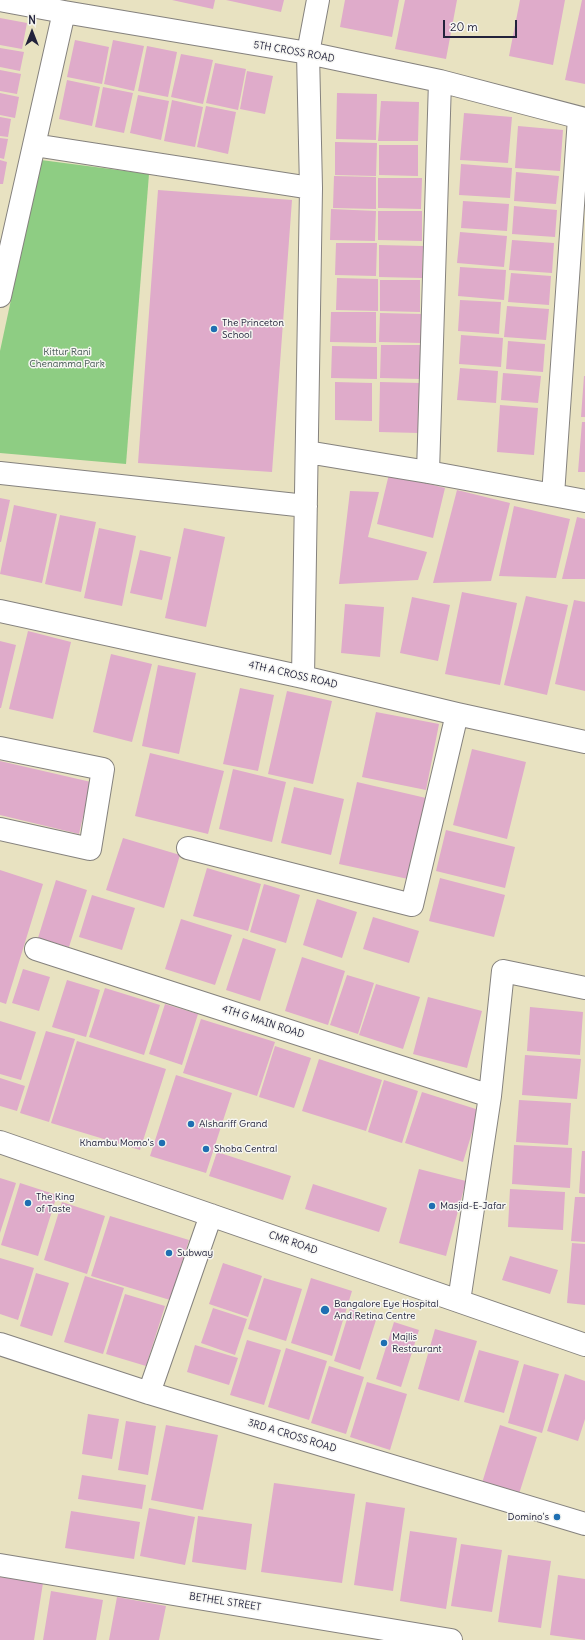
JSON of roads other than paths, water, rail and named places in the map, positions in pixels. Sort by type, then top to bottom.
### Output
[{"type":"street","name":"5TH CROSS ROAD","points":[[0,0],[308,53],[440,81],[582,118]]},
{"type":"street","points":[[304,676],[311,188],[308,53],[318,0]]},
{"type":"street","points":[[0,296],[64,12]]},
{"type":"street","points":[[428,472],[440,81]]},
{"type":"street","points":[[553,495],[582,118]]},
{"type":"street","points":[[34,145],[311,188]]},
{"type":"street","points":[[307,452],[428,472],[585,501]]},
{"type":"street","points":[[0,473],[306,506]]},
{"type":"street","name":"4TH A CROSS ROAD","points":[[0,611],[304,676],[457,714],[585,742]]},
{"type":"street","points":[[188,848],[412,905],[457,714]]},
{"type":"street","points":[[0,748],[103,769],[90,849],[0,829]]},
{"type":"street","name":"4TH G MAIN ROAD","points":[[36,949],[490,1096]]},
{"type":"street","points":[[459,1301],[490,1096],[503,971],[585,988]]},
{"type":"street","name":"CMR ROAD","points":[[0,1142],[585,1345]]},
{"type":"street","points":[[149,1393],[211,1215]]},
{"type":"street","name":"3RD A CROSS ROAD","points":[[0,1344],[149,1393],[585,1524]]},
{"type":"street","name":"BETHEL STREET","points":[[0,1565],[451,1640]]},
{"type":"place","name":"The Princeton School","points":[[214,329]]},
{"type":"place","name":"Alshariff Grand","points":[[191,1124]]},
{"type":"place","name":"Khambu Momo's","points":[[162,1143]]},
{"type":"place","name":"Shoba Central","points":[[206,1149]]},
{"type":"place","name":"The King of Taste","points":[[28,1203]]},
{"type":"place","name":"Masjid-E-Jafar","points":[[432,1206]]},
{"type":"place","name":"Subway","points":[[169,1253]]},
{"type":"place","name":"Bangalore Eye Hospital And Retina Centre","points":[[325,1310]]},
{"type":"place","name":"Majlis Restaurant","points":[[384,1343]]},
{"type":"place","name":"Domino's","points":[[557,1517]]},
{"type":"park label","name":"Kittur Rani Chenamma Park","points":[[67,358]]}]
